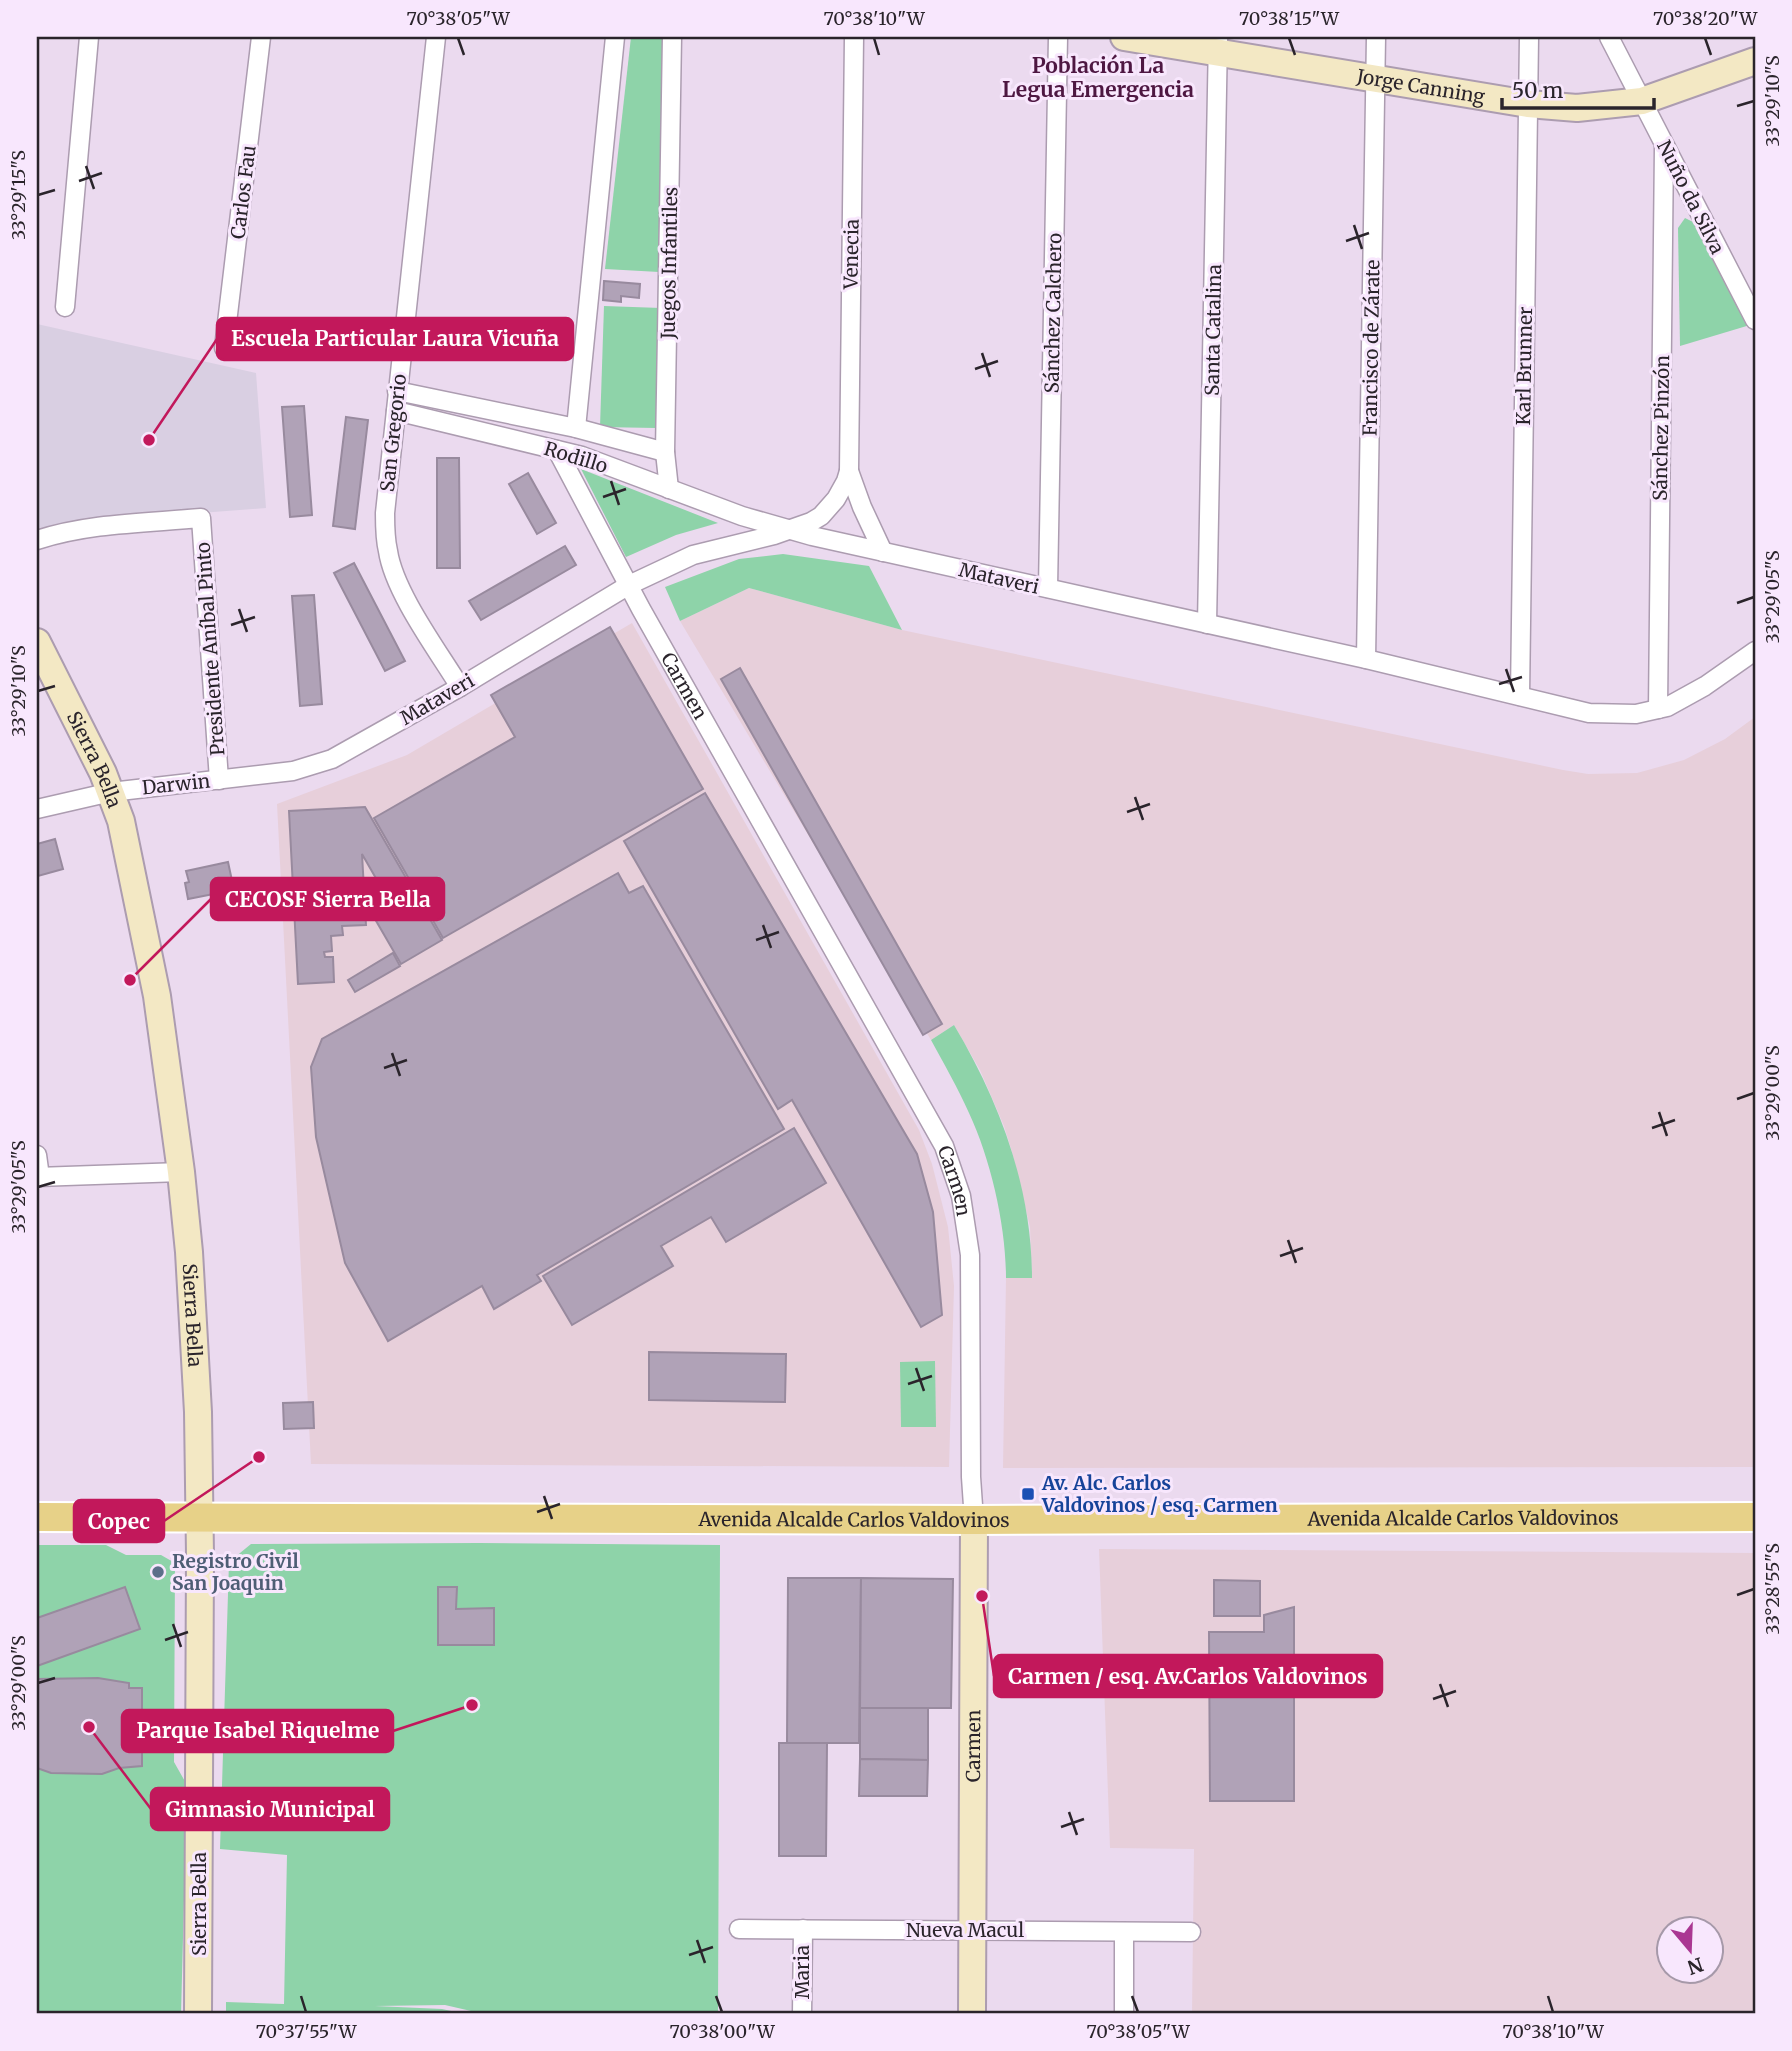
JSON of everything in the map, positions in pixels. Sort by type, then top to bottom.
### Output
[{"type":"main road","name":"Avenida Alcalde Carlos Valdovinos","points":[[37,1517],[974,1520],[1755,1517]]},
{"type":"street","points":[[65,307],[89,37]]},
{"type":"street","name":"Carlos Fau","points":[[225,348],[261,37]]},
{"type":"street","name":"San Gregorio","points":[[436,37],[385,513],[388,553],[396,577],[408,602],[460,687]]},
{"type":"street","points":[[576,428],[615,37]]},
{"type":"street","name":"Juegos Infantiles","points":[[669,489],[665,452],[672,37]]},
{"type":"street","name":"Venecia","points":[[792,529],[811,522],[830,506],[842,490],[849,471],[854,37]]},
{"type":"street","name":"Sánchez Calchero","points":[[1048,589],[1058,37]]},
{"type":"street","name":"Jorge Canning","points":[[1124,37],[1218,45],[1375,79],[1528,104],[1577,108],[1642,101],[1755,61]]},
{"type":"street","name":"Francisco de Zárate","points":[[1366,659],[1376,37]]},
{"type":"street","name":"Karl Brunner","points":[[1520,696],[1529,37]]},
{"type":"street","name":"Nuño da Silva","points":[[1609,37],[1755,320]]},
{"type":"street","name":"Santa Catalina","points":[[1207,624],[1218,45]]},
{"type":"street","name":"Sánchez Pinzón","points":[[1658,709],[1664,146]]},
{"type":"street","name":"Rodillo","points":[[397,391],[576,428],[665,452]]},
{"type":"street","name":"Rodillo","points":[[396,411],[582,456],[742,516],[792,529]]},
{"type":"street","name":"Carmen","points":[[557,450],[629,585],[936,1129],[950,1161],[963,1205],[970,1255],[971,1478],[974,1520],[972,2014]]},
{"type":"street","name":"Venecia","points":[[849,471],[883,552]]},
{"type":"street","name":"Presidente Aníbal Pinto","points":[[37,540],[90,527],[201,518],[219,780]]},
{"type":"street","name":"Mataveri","points":[[275,773],[293,771],[332,759],[460,687],[629,585],[693,555],[792,529],[811,536],[1366,659],[1589,713],[1636,714],[1675,703],[1755,651]]},
{"type":"street","name":"Sierra Bella","points":[[37,642],[111,792],[123,834],[157,996],[181,1172],[198,1412],[198,2014]]},
{"type":"street","name":"Darwin","points":[[37,809],[111,792],[275,773]]},
{"type":"street","points":[[37,1154],[38,1177],[181,1172]]},
{"type":"street","name":"Nueva Macul","points":[[739,1929],[1191,1932]]},
{"type":"street","name":"Maria","points":[[802,2014],[803,1929]]},
{"type":"street","points":[[1124,1932],[1124,2014]]},
{"type":"shaded area","points":[[37,324],[256,373],[266,508],[56,524],[37,533]]},
{"type":"shaded area","points":[[749,588],[902,630],[1588,774],[1637,773],[1684,760],[1725,739],[1755,717],[1755,1467],[1003,1468],[1006,1278],[1032,1278],[1030,1227],[1012,1152],[980,1070],[954,1025],[931,1040],[680,621]]},
{"type":"shaded area","points":[[632,623],[919,1130],[932,1164],[948,1227],[954,1286],[949,1467],[311,1464],[277,804],[407,755]]},
{"type":"shaded area","points":[[1099,1549],[1755,1553],[1755,2014],[1192,2014],[1194,1849],[1110,1848]]},
{"type":"green space","points":[[631,37],[665,37],[659,272],[605,269]]},
{"type":"green space","points":[[1685,218],[1697,224],[1750,325],[1680,346],[1678,228]]},
{"type":"green space","points":[[604,306],[661,308],[656,428],[600,427]]},
{"type":"green space","points":[[581,469],[718,523],[676,535],[626,557]]},
{"type":"green space","points":[[783,554],[869,566],[902,630],[749,588],[680,621],[665,587],[739,559]]},
{"type":"green space","points":[[954,1025],[986,1084],[1010,1147],[1026,1211],[1032,1278],[1006,1278],[1000,1215],[984,1151],[965,1104],[931,1040]]},
{"type":"green space","points":[[935,1361],[936,1427],[901,1427],[900,1362]]},
{"type":"green space","points":[[251,1544],[720,1545],[718,2014],[484,2014],[445,2005],[375,2006],[442,2009],[465,2014],[226,2014],[226,2002],[284,2004],[287,1855],[220,1849],[229,1562]]},
{"type":"green space","points":[[37,1545],[106,1545],[126,1555],[161,1555],[175,1563],[174,1762],[187,1785],[181,2014],[37,2014]]},
{"type":"building","points":[[604,281],[640,284],[639,298],[621,296],[621,302],[603,300]]},
{"type":"building","points":[[304,406],[312,515],[290,517],[282,407]]},
{"type":"building","points":[[346,417],[368,420],[355,529],[333,526]]},
{"type":"building","points":[[437,458],[459,458],[460,568],[437,568]]},
{"type":"building","points":[[528,473],[556,523],[537,534],[509,484]]},
{"type":"building","points":[[565,546],[576,565],[481,620],[469,601]]},
{"type":"building","points":[[354,563],[405,661],[385,671],[334,573]]},
{"type":"building","points":[[314,595],[322,704],[300,706],[292,596]]},
{"type":"building","points":[[610,627],[703,789],[443,938],[374,818],[515,737],[491,695]]},
{"type":"building","points":[[740,668],[942,1024],[923,1035],[721,679]]},
{"type":"building","points":[[705,793],[917,1154],[933,1212],[942,1315],[921,1327],[792,1100],[778,1109],[624,841]]},
{"type":"building","points":[[365,807],[442,940],[401,964],[375,919],[393,908],[362,854],[366,925],[342,926],[343,935],[331,936],[332,951],[324,952],[325,957],[333,957],[334,982],[298,984],[289,811]]},
{"type":"building","points":[[55,839],[63,869],[38,876],[37,844]]},
{"type":"building","points":[[228,862],[234,890],[188,899],[185,883],[189,882],[186,871]]},
{"type":"building","points":[[618,873],[629,893],[643,886],[784,1129],[537,1275],[541,1281],[494,1309],[482,1286],[388,1341],[345,1263],[316,1137],[311,1067],[322,1039]]},
{"type":"building","points":[[393,953],[400,966],[355,992],[348,980]]},
{"type":"building","points":[[794,1128],[826,1183],[726,1242],[711,1217],[661,1246],[673,1266],[572,1325],[543,1276]]},
{"type":"building","points":[[649,1352],[786,1354],[785,1402],[649,1400]]},
{"type":"building","points":[[313,1402],[314,1428],[284,1429],[283,1403]]},
{"type":"building","points":[[788,1578],[861,1578],[859,1743],[787,1743]]},
{"type":"building","points":[[861,1578],[953,1579],[951,1708],[860,1708]]},
{"type":"building","points":[[1214,1580],[1260,1581],[1260,1616],[1214,1616]]},
{"type":"building","points":[[125,1587],[140,1629],[37,1666],[37,1618]]},
{"type":"building","points":[[438,1587],[457,1587],[456,1609],[494,1608],[494,1645],[438,1645]]},
{"type":"building","points":[[1294,1607],[1294,1801],[1210,1801],[1209,1632],[1264,1632],[1264,1615]]},
{"type":"building","points":[[98,1678],[129,1683],[129,1688],[142,1688],[142,1766],[119,1768],[102,1774],[51,1773],[37,1768],[37,1679]]},
{"type":"building","points":[[860,1708],[928,1708],[928,1760],[860,1759]]},
{"type":"building","points":[[779,1743],[827,1743],[826,1856],[779,1856]]},
{"type":"building","points":[[860,1759],[928,1760],[927,1796],[859,1796]]},
{"type":"place","name":"Escuela Particular Laura Vicuña","points":[[149,440]]},
{"type":"place","name":"CECOSF Sierra Bella","points":[[130,980]]},
{"type":"place","name":"Copec","points":[[259,1457]]},
{"type":"place","name":"Av. Alc. Carlos Valdovinos / esq. Carmen","points":[[1028,1494]]},
{"type":"place","name":"Registro Civil San Joaquin","points":[[158,1572]]},
{"type":"place","name":"Carmen / esq. Av.Carlos Valdovinos","points":[[982,1596]]},
{"type":"place","name":"Parque Isabel Riquelme","points":[[472,1705]]},
{"type":"place","name":"Gimnasio Municipal","points":[[89,1727]]},
{"type":"district","name":"Población La Legua Emergencia","points":[[1098,77]]}]
